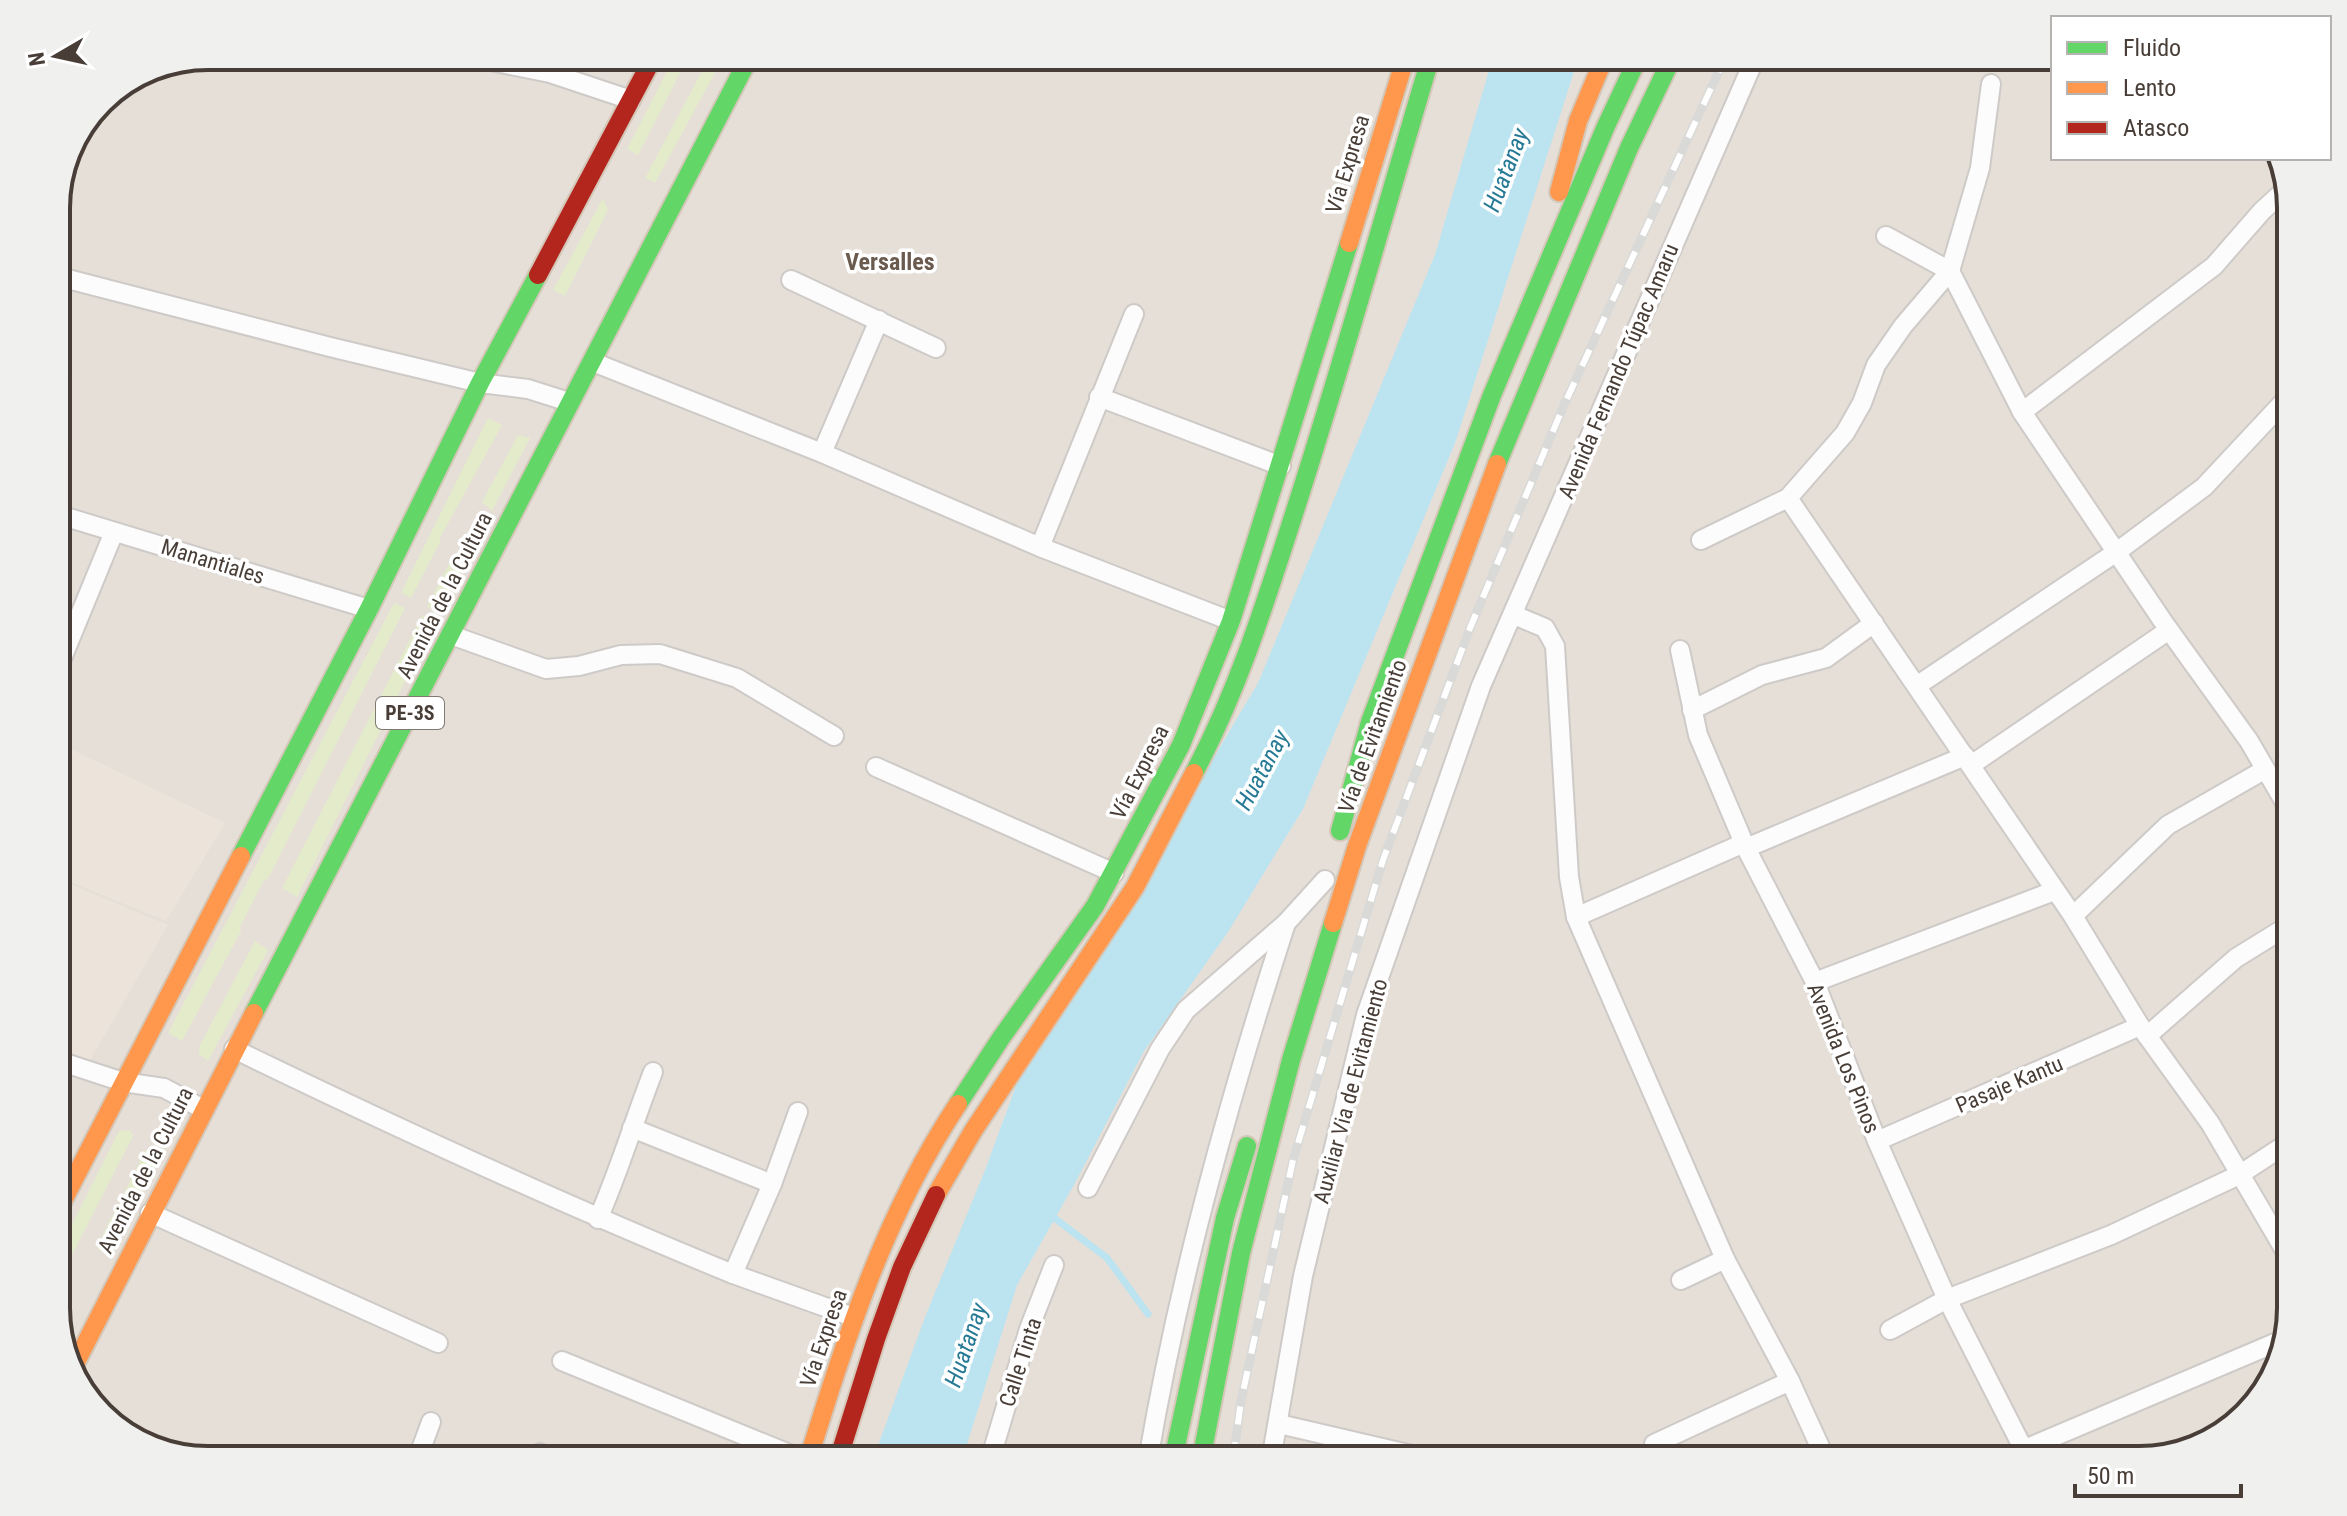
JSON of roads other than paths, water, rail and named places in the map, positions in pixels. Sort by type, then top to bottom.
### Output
[{"type":"main road","points":[[70,1186],[369,609],[480,383],[647,70]]},
{"type":"main road","name":"Avenida de la Cultura","points":[[79,1357],[203,1109],[743,70]]},
{"type":"main road","name":"Vía Expresa","points":[[811,1446],[853,1317],[887,1234],[938,1134],[1001,1038],[1095,906],[1181,745],[1231,621],[1402,70]]},
{"type":"main road","points":[[842,1446],[902,1267],[936,1196],[981,1118],[1106,935],[1135,887],[1219,726],[1246,660],[1312,459],[1427,70]]},
{"type":"main road","points":[[1529,303],[1578,121],[1599,70]]},
{"type":"main road","name":"Vía de Evitamiento","points":[[1313,924],[1370,722],[1492,395],[1529,303],[1633,70]]},
{"type":"main road","name":"Vía de Evitamiento","points":[[1204,1446],[1241,1253],[1291,1060],[1357,846],[1508,434],[1629,148],[1666,70]]},
{"type":"main road","points":[[1269,1070],[1287,1011]]},
{"type":"main road","points":[[1176,1446],[1225,1218],[1250,1136]]},
{"type":"street","points":[[535,70],[631,100]]},
{"type":"street","name":"Avenida Fernando Túpac Amaru","points":[[1481,686],[1750,70]]},
{"type":"street","points":[[1701,540],[1788,498],[1845,433],[1862,403],[1876,365],[1903,326],[1950,271],[1980,168],[1991,84]]},
{"type":"street","points":[[2022,412],[2214,266],[2276,198]]},
{"type":"street","points":[[1886,236],[1950,271],[2022,412],[2169,630],[2249,741],[2277,791]]},
{"type":"street","points":[[70,280],[480,383],[528,389],[569,402]]},
{"type":"street","points":[[791,280],[936,348]]},
{"type":"street","points":[[1040,547],[1134,314]]},
{"type":"street","points":[[822,453],[879,320]]},
{"type":"street","points":[[593,362],[822,453],[1040,547],[1231,621]]},
{"type":"street","points":[[1099,397],[1281,466]]},
{"type":"street","points":[[1918,685],[2118,551],[2204,487],[2277,409]]},
{"type":"street","points":[[1788,498],[2073,916],[2143,1031],[2210,1123],[2277,1238]]},
{"type":"street","name":"Manantiales","points":[[70,518],[369,609]]},
{"type":"street","points":[[70,639],[114,532]]},
{"type":"street","points":[[1514,615],[1545,628],[1555,646],[1569,877],[1576,917],[1725,1259],[1790,1381],[1820,1446]]},
{"type":"street","points":[[1692,710],[1762,675],[1826,658],[1874,623]]},
{"type":"street","points":[[1576,917],[1745,846],[1968,761],[2169,630]]},
{"type":"street","points":[[451,635],[546,669],[579,666],[621,655],[660,654],[737,678],[834,736]]},
{"type":"street","name":"Avenida Los Pinos","points":[[1680,650],[1698,735],[1745,846],[1815,982],[1877,1141],[1947,1299],[2022,1446]]},
{"type":"street","name":"Auxiliar Via de Evitamiento","points":[[1274,1446],[1303,1276],[1366,1015],[1481,686]]},
{"type":"street","points":[[876,767],[1114,873]]},
{"type":"street","points":[[2073,916],[2168,825],[2264,770]]},
{"type":"street","points":[[1088,1188],[1160,1049],[1186,1010],[1286,923],[1330,866]]},
{"type":"street","points":[[1815,982],[2054,891]]},
{"type":"street","points":[[1151,1446],[1168,1354],[1220,1135],[1286,923]]},
{"type":"street","name":"Pasaje Kantu","points":[[1877,1141],[2143,1031],[2236,958],[2277,933]]},
{"type":"street","points":[[234,1049],[410,1134],[598,1219],[733,1274],[853,1317]]},
{"type":"street","points":[[70,1065],[123,1082],[164,1088],[203,1109]]},
{"type":"street","points":[[598,1219],[619,1172],[653,1072]]},
{"type":"street","points":[[733,1274],[772,1184],[798,1112]]},
{"type":"street","points":[[632,1128],[772,1184]]},
{"type":"street","points":[[1220,1135],[1250,1136]]},
{"type":"street","points":[[1890,1330],[1947,1299],[2111,1235],[2239,1175],[2277,1150]]},
{"type":"street","points":[[150,1213],[438,1343]]},
{"type":"street","points":[[1681,1280],[1725,1259]]},
{"type":"street","name":"Calle Tinta","points":[[994,1446],[1029,1329],[1054,1265]]},
{"type":"street","points":[[2047,1446],[2272,1345]]},
{"type":"street","points":[[562,1361],[771,1446]]},
{"type":"street","points":[[1654,1444],[1790,1381]]},
{"type":"street","points":[[422,1446],[431,1422]]},
{"type":"street","points":[[1279,1424],[1374,1446]]},
{"type":"water","name":"Huatanay","points":[[1510,70],[1575,70],[1455,443],[1303,809],[1228,932],[1144,1051],[1017,1285],[966,1446],[899,1446],[1041,1076],[1113,966],[1276,692],[1454,261]]},
{"type":"waterway","name":"Huatanay","points":[[899,1446],[1041,1076],[1113,966],[1276,692],[1454,261],[1510,70]]},
{"type":"waterway","points":[[1049,1214],[1107,1258],[1148,1314]]},
{"type":"railway","points":[[1235,1446],[1241,1401],[1293,1160],[1383,860],[1470,628],[1564,405],[1720,70]]},
{"type":"district","name":"Versalles","points":[[890,262]]}]
